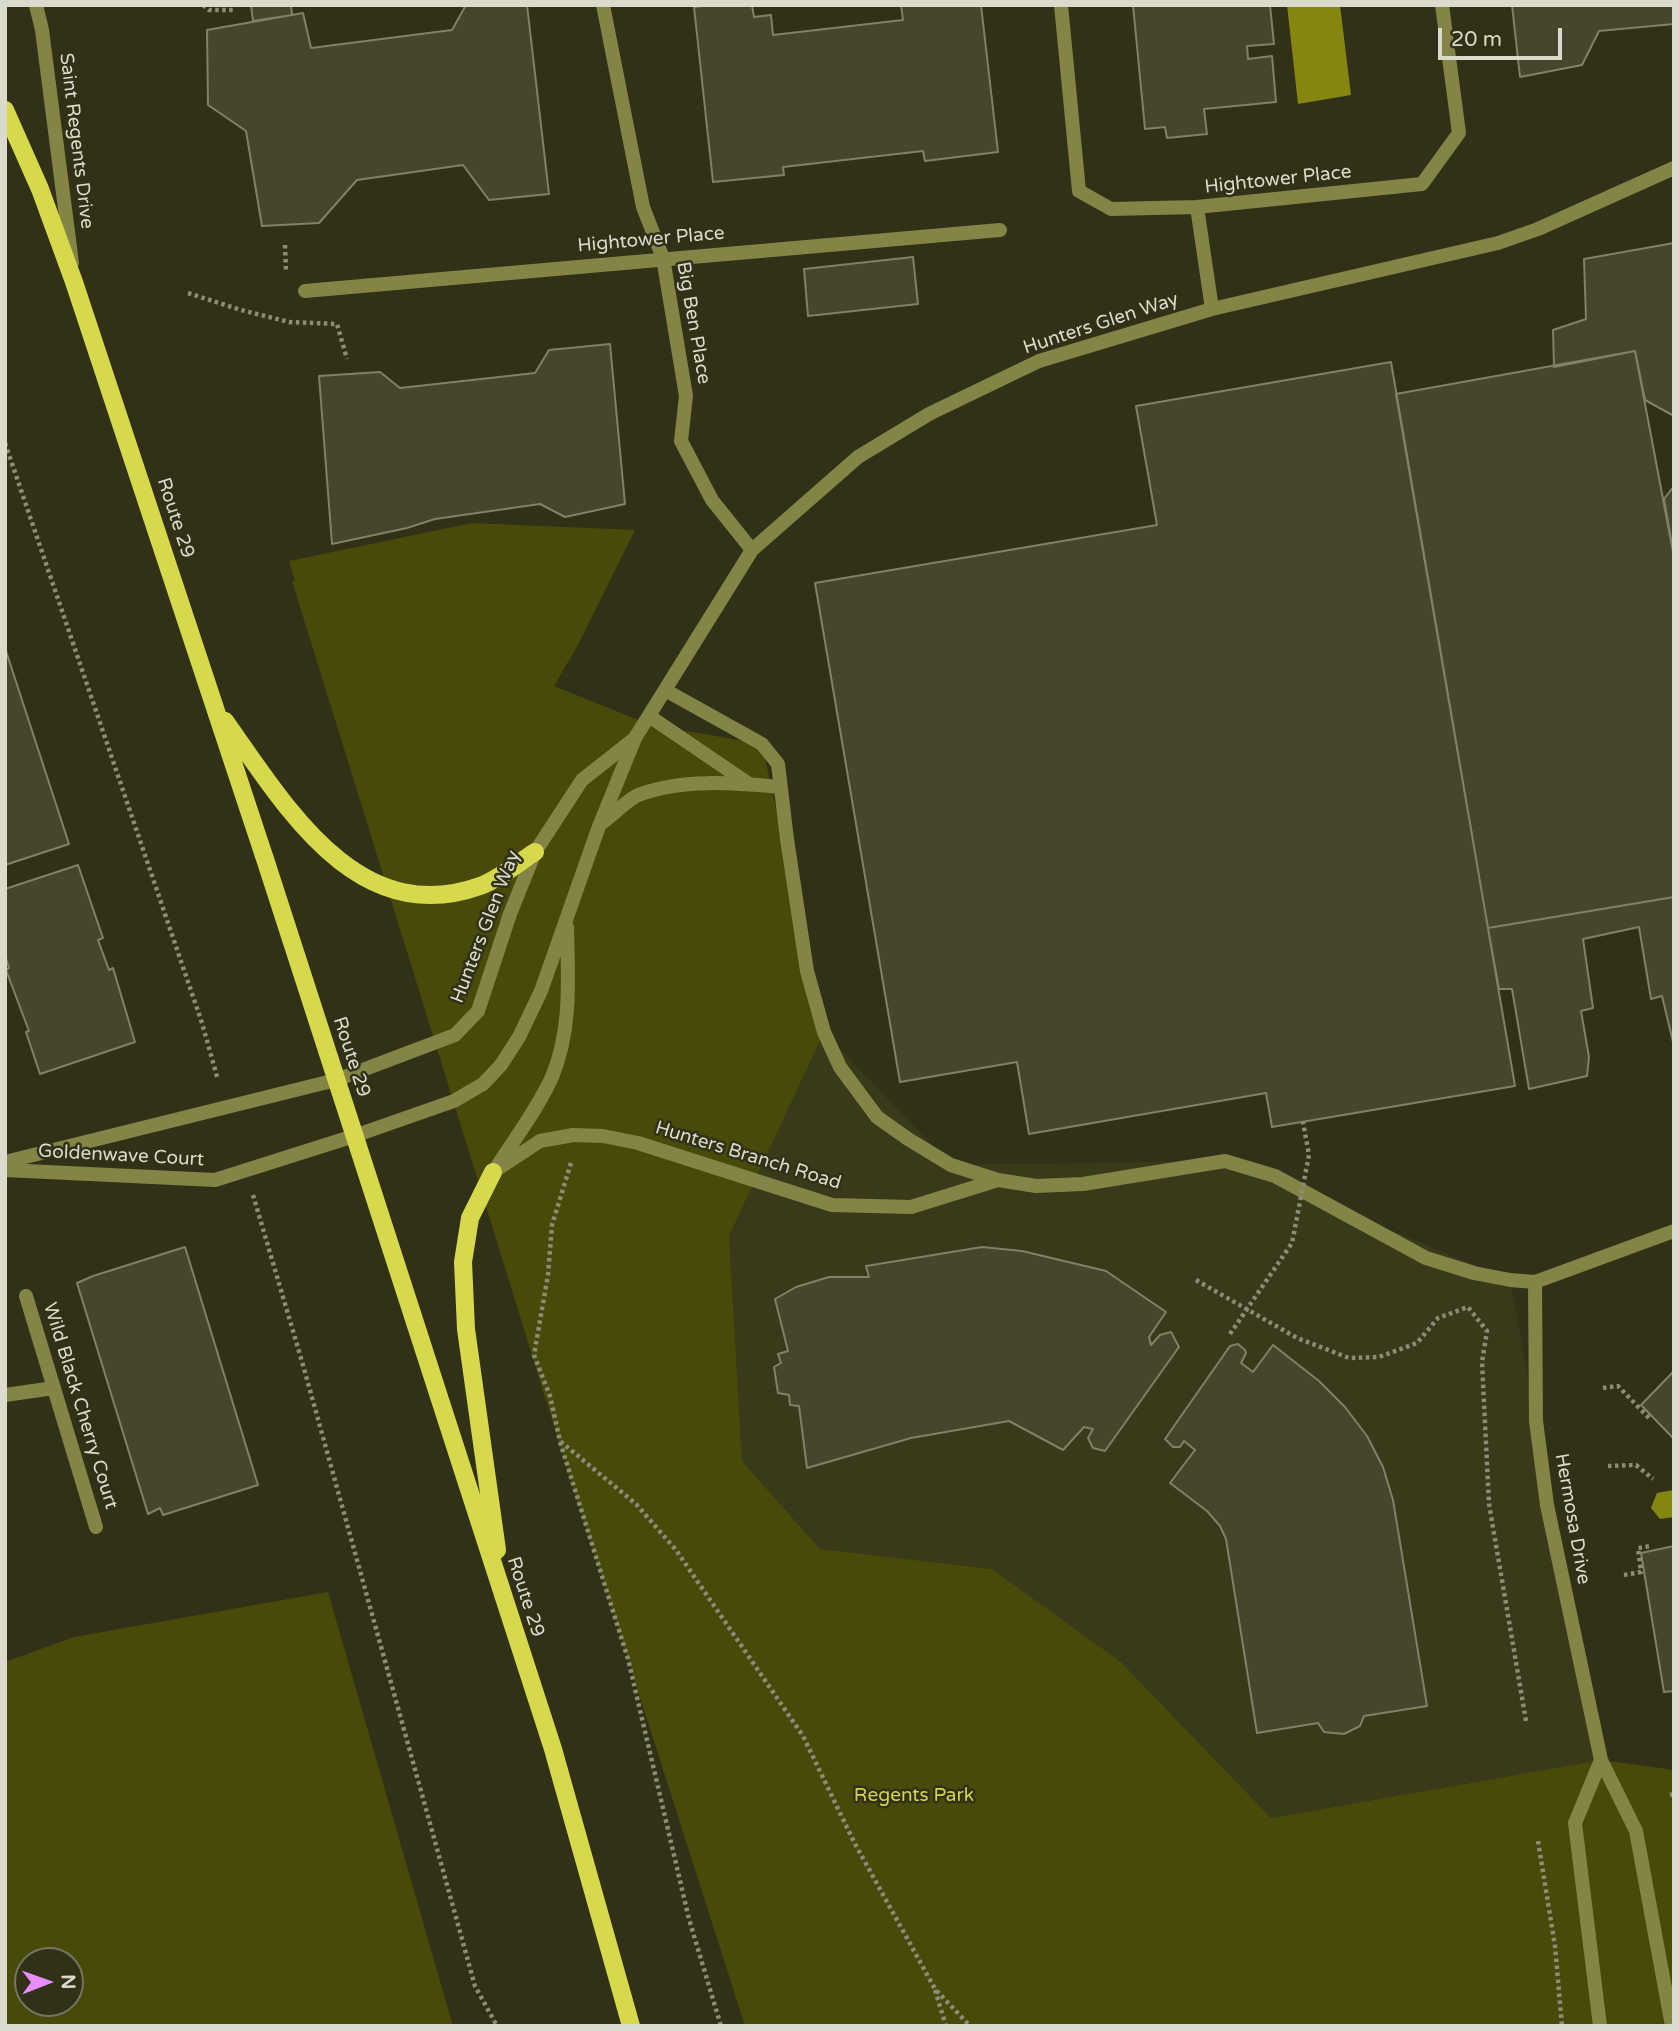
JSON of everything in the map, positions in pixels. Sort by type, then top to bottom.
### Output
[{"type":"main road","name":"Route 29","points":[[5,110],[40,189],[75,282],[215,707],[552,1749],[631,2026]]},
{"type":"main road","points":[[215,707],[292,813],[342,864],[377,884],[414,895],[448,894],[482,885],[535,852]]},
{"type":"main road","points":[[493,1172],[470,1218],[463,1262],[466,1329],[504,1599]]},
{"type":"street","name":"Saint Regents Drive","points":[[36,5],[42,30],[75,282]]},
{"type":"street","name":"Big Ben Place","points":[[603,5],[643,207],[663,258],[686,396],[681,441],[712,500],[752,550]]},
{"type":"street","name":"Hightower Place","points":[[1061,5],[1079,191],[1111,209],[1197,207],[1423,184],[1459,133],[1442,5]]},
{"type":"street","name":"Hunters Glen Way","points":[[354,1136],[454,1101],[483,1084],[501,1065],[519,1037],[541,990],[600,824],[635,738],[752,550],[858,457],[929,414],[1039,361],[1212,309],[1498,243],[1538,229],[1674,168]]},
{"type":"street","points":[[1197,207],[1212,309]]},
{"type":"street","name":"Hightower Place","points":[[305,290],[1000,230]]},
{"type":"street","name":"Hunters Branch Road","points":[[665,690],[762,744],[778,764],[807,971],[824,1032],[840,1067],[877,1116],[951,1165],[998,1180],[1036,1186],[1083,1184],[1225,1161],[1275,1176],[1426,1258],[1474,1273],[1510,1280],[1535,1282],[1674,1231]]},
{"type":"street","points":[[649,716],[749,784]]},
{"type":"street","name":"Hunters Glen Way","points":[[336,1080],[455,1035],[478,1011],[510,914],[535,852],[582,780],[635,738]]},
{"type":"street","points":[[600,824],[636,796],[662,788],[693,784],[780,787]]},
{"type":"street","name":"Hunters Glen Way","points":[[493,1172],[530,1117],[552,1076],[562,1041],[569,995],[566,918]]},
{"type":"street","name":"Goldenwave Court","points":[[5,1162],[336,1080]]},
{"type":"street","name":"Hunters Branch Road","points":[[493,1172],[540,1141],[573,1135],[603,1136],[638,1143],[832,1205],[911,1207],[998,1180]]},
{"type":"street","name":"Goldenwave Court","points":[[5,1170],[215,1180],[354,1136]]},
{"type":"street","name":"Hermosa Drive","points":[[1535,1282],[1536,1421],[1547,1505],[1601,1760],[1636,1831],[1672,2026]]},
{"type":"street","name":"Wild Black Cherry Court","points":[[26,1296],[96,1527]]},
{"type":"street","points":[[5,1395],[54,1388]]},
{"type":"street","points":[[1600,2026],[1575,1823],[1601,1760]]},
{"type":"path","points":[[203,5],[209,10],[234,10]]},
{"type":"path","points":[[188,293],[289,322],[337,324],[347,359]]},
{"type":"path","points":[[5,443],[202,1023]]},
{"type":"path","points":[[1230,1334],[1292,1243],[1309,1155],[1303,1122]]},
{"type":"path","points":[[575,1152],[552,1225],[548,1275],[534,1355],[550,1396],[560,1441],[628,1659],[682,1892],[721,2026]]},
{"type":"path","points":[[256,1205],[303,1364],[475,1986],[497,2026]]},
{"type":"path","points":[[1196,1279],[1297,1338],[1349,1358],[1379,1357],[1417,1343],[1438,1318],[1468,1307],[1487,1331],[1482,1362],[1489,1504],[1527,1721]]},
{"type":"path","points":[[1603,1388],[1618,1386],[1649,1418]]},
{"type":"path","points":[[560,1441],[636,1504],[676,1550],[803,1736],[854,1842],[935,1989],[946,2026]]},
{"type":"path","points":[[1608,1466],[1636,1465],[1653,1479]]},
{"type":"path","points":[[1625,1575],[1641,1572],[1638,1549],[1651,1546]]},
{"type":"path","points":[[1538,1842],[1555,1946],[1563,2026]]},
{"type":"path","points":[[935,1989],[970,2026]]},
{"type":"shaded area","points":[[1287,5],[1340,5],[1351,95],[1298,104]]},
{"type":"shaded area","points":[[824,1032],[951,1165],[1225,1161],[1510,1280],[1601,1760],[1271,1818],[1121,1662],[992,1569],[820,1549],[742,1461],[729,1236]]},
{"type":"shaded area","points":[[1674,1490],[1674,1517],[1660,1519],[1651,1508],[1657,1493]]},
{"type":"green space","name":"Regents Park","points":[[472,523],[635,530],[579,643],[554,686],[651,725],[762,744],[824,1032],[729,1236],[742,1461],[820,1549],[992,1569],[1121,1662],[1271,1818],[1601,1760],[1674,1770],[1674,2026],[745,2026],[577,1500],[292,581],[295,581],[289,561]]},
{"type":"green space","points":[[328,1592],[453,2026],[5,2026],[5,1662],[74,1637]]},
{"type":"building","points":[[251,5],[291,5],[292,15],[253,21]]},
{"type":"building","points":[[466,5],[527,5],[549,194],[489,200],[463,165],[357,180],[319,223],[262,226],[246,131],[208,105],[207,30],[303,13],[311,48],[452,30]]},
{"type":"building","points":[[752,5],[754,17],[771,15],[773,35],[903,20],[901,5],[981,5],[998,152],[925,161],[923,151],[783,167],[784,175],[713,182],[694,7]]},
{"type":"building","points":[[1133,5],[1270,5],[1274,44],[1247,46],[1248,59],[1272,56],[1276,102],[1204,109],[1207,134],[1167,138],[1165,127],[1145,129]]},
{"type":"building","points":[[1512,5],[1674,5],[1674,24],[1599,31],[1582,65],[1520,77]]},
{"type":"building","points":[[1674,243],[1674,416],[1645,400],[1635,351],[1554,367],[1553,330],[1586,319],[1584,259]]},
{"type":"building","points":[[913,257],[918,304],[808,316],[804,269]]},
{"type":"building","points":[[610,344],[625,504],[565,517],[540,504],[435,519],[407,528],[332,544],[319,376],[380,372],[400,388],[535,373],[549,350]]},
{"type":"building","points":[[1635,351],[1674,557],[1674,897],[1488,928],[1396,394]]},
{"type":"building","points":[[1391,362],[1515,1086],[1272,1127],[1266,1093],[1029,1134],[1017,1062],[900,1082],[815,583],[1157,525],[1136,406]]},
{"type":"building","points":[[1674,486],[1674,557],[1664,499]]},
{"type":"building","points":[[5,648],[69,844],[5,865]]},
{"type":"building","points":[[78,865],[103,938],[98,940],[109,970],[113,968],[135,1042],[40,1074],[26,1032],[29,1031],[6,970],[9,968],[5,955],[5,889]]},
{"type":"building","points":[[1674,897],[1674,1046],[1662,996],[1651,999],[1639,927],[1583,939],[1593,1008],[1581,1011],[1589,1057],[1587,1076],[1529,1089],[1512,989],[1499,989],[1488,928]]},
{"type":"building","points":[[185,1247],[258,1485],[163,1515],[160,1508],[148,1514],[77,1283]]},
{"type":"building","points":[[982,1247],[1022,1251],[1106,1271],[1166,1312],[1149,1337],[1151,1345],[1160,1335],[1171,1332],[1179,1347],[1105,1451],[1093,1448],[1088,1438],[1093,1429],[1084,1427],[1063,1450],[1009,1421],[911,1438],[807,1468],[799,1406],[790,1405],[789,1395],[778,1393],[774,1367],[781,1363],[778,1354],[788,1351],[775,1299],[796,1287],[829,1277],[869,1277],[866,1266]]},
{"type":"building","points":[[1238,1344],[1246,1353],[1241,1363],[1253,1372],[1273,1345],[1319,1381],[1345,1407],[1367,1436],[1383,1467],[1393,1500],[1427,1706],[1364,1716],[1360,1726],[1344,1734],[1324,1732],[1318,1723],[1257,1733],[1226,1539],[1220,1526],[1207,1511],[1170,1483],[1195,1450],[1184,1441],[1180,1447],[1173,1447],[1165,1439],[1230,1346]]},
{"type":"building","points":[[1674,1371],[1674,1439],[1641,1405]]},
{"type":"building","points":[[1674,1546],[1674,1691],[1664,1692],[1641,1553]]}]
